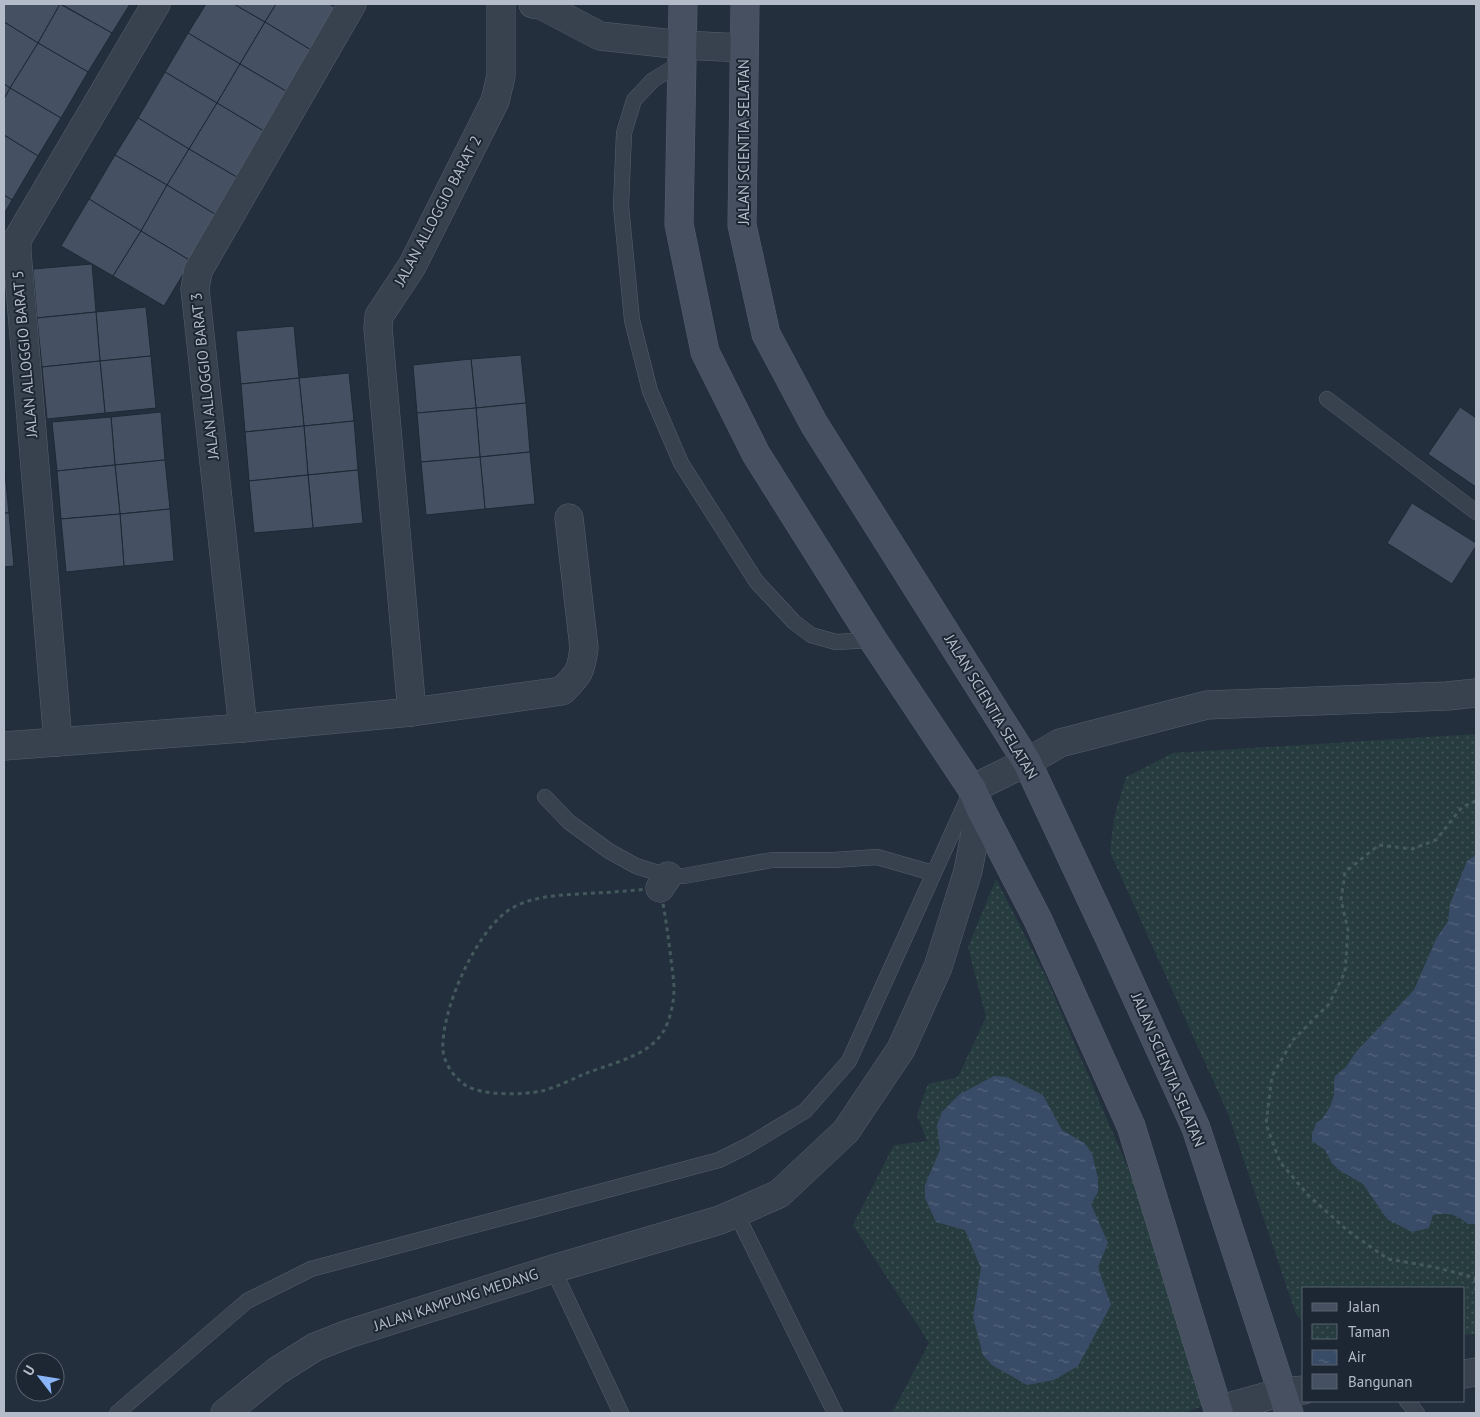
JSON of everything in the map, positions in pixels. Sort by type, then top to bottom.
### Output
[{"type":"street","name":"JALAN ALLOGGIO BARAT 5","points":[[58,742],[17,240],[156,4]]},
{"type":"street","name":"JALAN ALLOGGIO BARAT 3","points":[[243,728],[195,289],[198,271],[352,4]]},
{"type":"street","name":"JALAN ALLOGGIO BARAT 2","points":[[412,712],[378,328],[379,316],[412,266],[495,101],[501,76],[501,4]]},
{"type":"street","points":[[539,4],[600,36],[682,54],[744,48]]},
{"type":"street","points":[[683,4],[679,224],[705,352],[756,454],[976,799],[1038,920],[1131,1126],[1218,1411],[1291,1398]]},
{"type":"street","name":"JALAN SCIENTIA SELATAN","points":[[745,4],[742,225],[766,334],[814,424],[1027,762],[1196,1128],[1291,1398]]},
{"type":"street","points":[[4,746],[243,728],[412,712],[562,691],[575,678],[582,666],[584,648],[569,518]]},
{"type":"street","points":[[553,1269],[720,1220],[779,1194],[846,1131],[900,1050],[938,967],[968,871],[976,799],[1027,762],[1060,743],[1207,705],[1447,696],[1476,692]]},
{"type":"street","name":"JALAN KAMPUNG MEDANG","points":[[225,1413],[277,1371],[315,1347],[348,1334],[553,1269]]},
{"type":"lane","points":[[682,54],[634,100],[624,133],[621,206],[632,320],[650,391],[681,463],[756,581],[794,622],[811,635],[836,642],[874,640]]},
{"type":"lane","points":[[1327,399],[1476,512]]},
{"type":"lane","points":[[545,797],[570,822],[608,851],[664,882],[684,876],[772,860],[834,860],[877,857],[934,873]]},
{"type":"lane","points":[[117,1413],[247,1301],[311,1269],[719,1160],[747,1146],[804,1110],[849,1061],[934,873],[976,799]]},
{"type":"lane","points":[[736,1213],[835,1413]]},
{"type":"lane","name":"JALAN KAMPUNG MEDANG","points":[[553,1269],[621,1413]]},
{"type":"lane","points":[[1408,1402],[1417,1413]]},
{"type":"path","points":[[1476,801],[1462,807],[1436,840],[1412,849],[1379,845],[1346,872],[1342,900],[1348,930],[1345,972],[1329,1004],[1292,1040],[1272,1076],[1266,1124],[1280,1162],[1308,1195],[1348,1231],[1388,1258],[1476,1278],[1476,1293]]},
{"type":"path","points":[[664,882],[674,989],[671,1012],[663,1033],[651,1046],[636,1055],[541,1091],[506,1094],[482,1092],[467,1086],[456,1078],[448,1067],[443,1052],[444,1032],[452,1001],[465,968],[488,929],[500,916],[514,907],[531,900],[664,882]]},
{"type":"green space","points":[[1476,734],[1476,1334],[1465,1335],[1465,1287],[1302,1287],[1302,1321],[1296,1314],[1229,1116],[1110,852],[1114,818],[1126,777],[1173,753]]},
{"type":"green space","points":[[996,879],[1046,977],[1134,1182],[1203,1406],[1185,1413],[892,1413],[929,1343],[853,1225],[894,1145],[927,1141],[917,1115],[928,1084],[958,1077],[986,1017],[968,947]]},
{"type":"water","points":[[1476,855],[1476,1224],[1468,1224],[1452,1215],[1438,1214],[1433,1215],[1429,1228],[1412,1232],[1387,1219],[1363,1184],[1339,1170],[1332,1163],[1325,1150],[1312,1141],[1312,1135],[1316,1123],[1322,1119],[1330,1107],[1334,1095],[1335,1076],[1346,1067],[1356,1052],[1414,990],[1436,939],[1448,921],[1450,904],[1467,861]]},
{"type":"water","points":[[994,1076],[1007,1077],[1043,1095],[1062,1130],[1084,1143],[1092,1153],[1098,1179],[1098,1192],[1091,1204],[1108,1243],[1098,1267],[1111,1305],[1078,1366],[1054,1380],[1027,1385],[992,1365],[983,1355],[973,1317],[981,1268],[965,1230],[936,1222],[925,1198],[925,1185],[940,1150],[937,1125],[942,1112],[960,1094]]},
{"type":"building","points":[[4,4],[60,4],[38,43],[4,22]]},
{"type":"building","points":[[60,4],[112,33],[88,72],[38,43]]},
{"type":"building","points":[[61,4],[130,4],[112,33]]},
{"type":"building","points":[[206,4],[234,4],[265,22],[240,64],[188,33]]},
{"type":"building","points":[[234,4],[276,4],[265,22]]},
{"type":"building","points":[[276,4],[329,4],[341,11],[316,53],[265,22]]},
{"type":"building","points":[[4,22],[38,43],[10,88],[4,84]]},
{"type":"building","points":[[265,22],[316,53],[291,94],[240,64]]},
{"type":"building","points":[[188,33],[240,64],[217,103],[165,72]]},
{"type":"building","points":[[38,43],[88,72],[61,118],[10,88]]},
{"type":"building","points":[[240,64],[291,94],[267,133],[217,103]]},
{"type":"building","points":[[165,72],[217,103],[189,149],[138,118]]},
{"type":"building","points":[[4,84],[10,88],[4,99]]},
{"type":"building","points":[[10,88],[61,118],[38,156],[4,135],[4,99]]},
{"type":"building","points":[[217,103],[267,133],[240,179],[189,149]]},
{"type":"building","points":[[138,118],[189,149],[167,185],[115,155]]},
{"type":"building","points":[[4,135],[38,156],[12,200],[4,195]]},
{"type":"building","points":[[189,149],[240,179],[218,216],[167,185]]},
{"type":"building","points":[[115,155],[167,185],[141,231],[89,199]]},
{"type":"building","points":[[167,185],[218,216],[191,261],[141,231]]},
{"type":"building","points":[[4,195],[12,200],[4,214]]},
{"type":"building","points":[[89,199],[141,231],[113,276],[61,246]]},
{"type":"building","points":[[141,231],[191,261],[164,306],[113,276]]},
{"type":"building","points":[[92,264],[96,312],[37,318],[33,269]]},
{"type":"building","points":[[146,307],[151,356],[100,361],[96,312]]},
{"type":"building","points":[[96,312],[100,361],[42,367],[37,318]]},
{"type":"building","points":[[294,326],[299,378],[241,384],[236,331]]},
{"type":"building","points":[[521,355],[526,403],[476,408],[471,359]]},
{"type":"building","points":[[151,356],[156,408],[105,413],[100,361]]},
{"type":"building","points":[[471,359],[476,408],[417,413],[413,365]]},
{"type":"building","points":[[100,361],[105,413],[47,419],[42,367]]},
{"type":"building","points":[[349,373],[354,421],[304,426],[299,378]]},
{"type":"building","points":[[299,378],[304,426],[245,432],[241,384]]},
{"type":"building","points":[[526,403],[530,452],[480,457],[476,408]]},
{"type":"building","points":[[1460,407],[1476,418],[1476,487],[1428,454]]},
{"type":"building","points":[[476,408],[480,457],[421,462],[417,413]]},
{"type":"building","points":[[161,412],[165,460],[115,465],[111,417]]},
{"type":"building","points":[[111,417],[115,465],[57,471],[52,422]]},
{"type":"building","points":[[354,421],[358,470],[308,475],[304,426]]},
{"type":"building","points":[[304,426],[308,475],[249,481],[245,432]]},
{"type":"building","points":[[530,452],[535,504],[485,509],[480,457]]},
{"type":"building","points":[[480,457],[485,509],[426,515],[421,462]]},
{"type":"building","points":[[165,460],[170,509],[120,514],[115,465]]},
{"type":"building","points":[[4,464],[9,513],[4,513]]},
{"type":"building","points":[[115,465],[120,514],[61,519],[57,471]]},
{"type":"building","points":[[358,470],[363,523],[313,528],[308,475]]},
{"type":"building","points":[[308,475],[313,528],[254,533],[249,481]]},
{"type":"building","points":[[1412,503],[1476,543],[1476,546],[1452,584],[1387,543]]},
{"type":"building","points":[[170,509],[174,561],[124,566],[120,514]]},
{"type":"building","points":[[4,513],[9,513],[14,566],[4,567]]},
{"type":"building","points":[[120,514],[124,566],[66,572],[61,519]]}]
